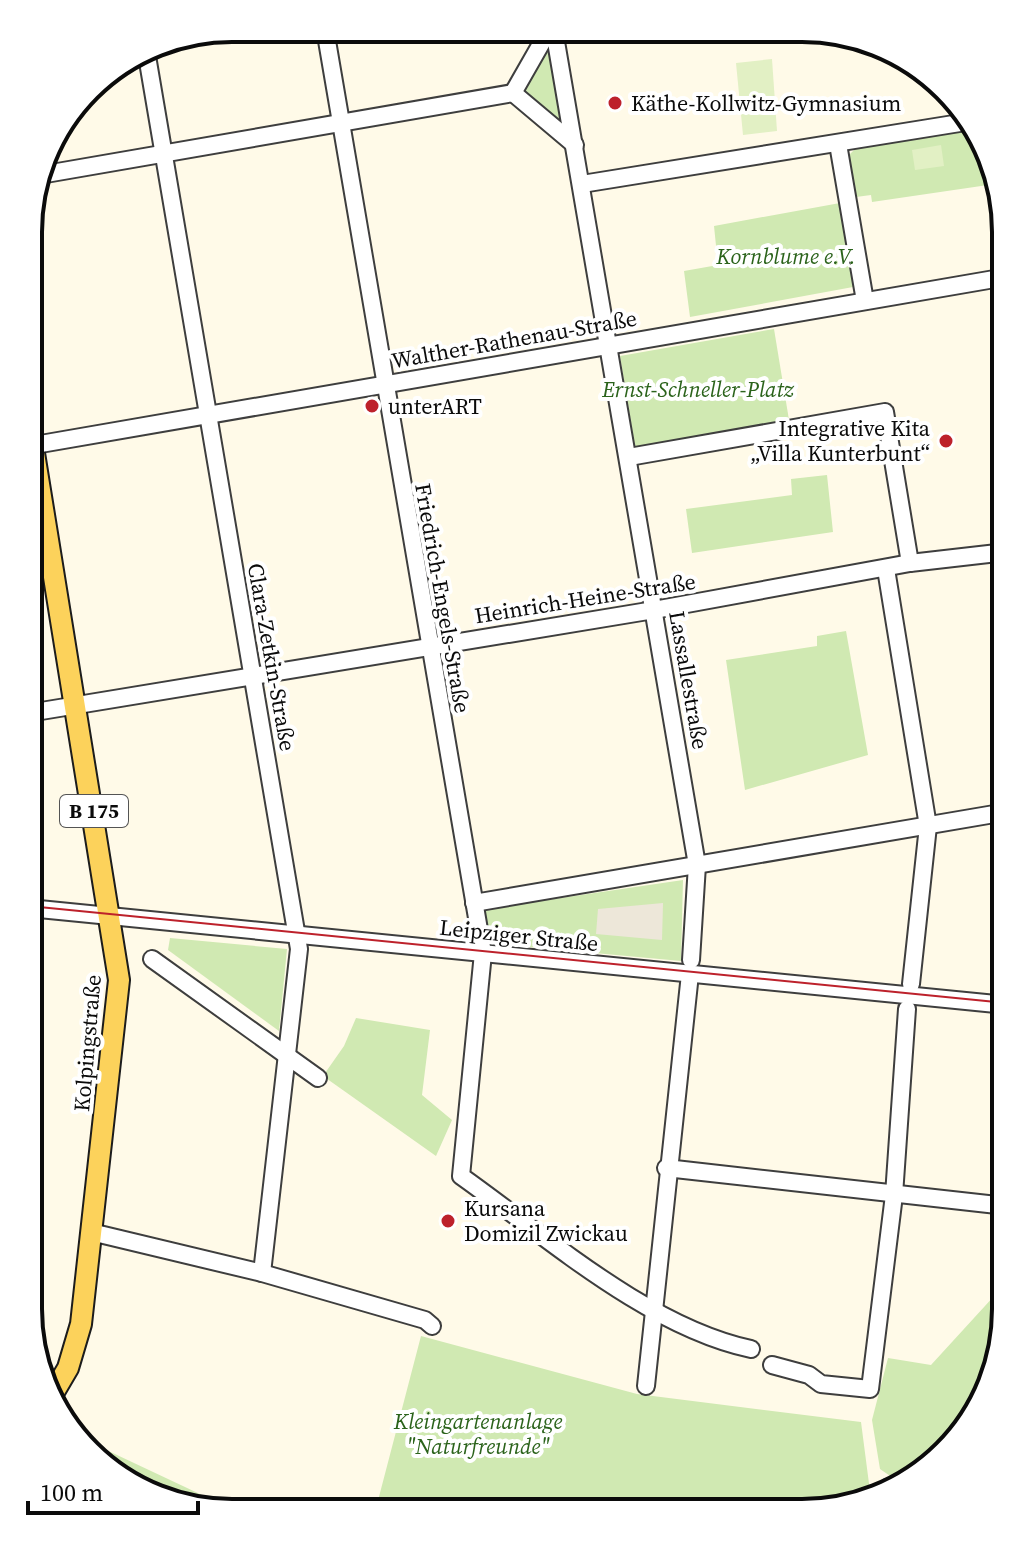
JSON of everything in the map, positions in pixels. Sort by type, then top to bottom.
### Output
[{"type":"main road","name":"Kolpingstraße","points":[[42,504],[77,705],[119,980],[81,1324],[58,1385]]},
{"type":"street","name":"Friedrich-Engels-Straße","points":[[327,42],[483,953],[461,1176],[652,1312]]},
{"type":"street","points":[[51,173],[513,93],[545,42]]},
{"type":"street","name":"Lassallestraße","points":[[554,42],[611,345],[697,865],[690,967],[666,1168],[646,1386]]},
{"type":"street","name":"Clara-Zetkin-Straße","points":[[148,62],[299,949],[262,1273]]},
{"type":"street","points":[[513,93],[575,145]]},
{"type":"street","points":[[582,184],[958,123]]},
{"type":"street","points":[[838,144],[865,301]]},
{"type":"street","name":"Walther-Rathenau-Straße","points":[[42,444],[992,279]]},
{"type":"street","points":[[629,457],[885,412],[910,563]]},
{"type":"street","name":"Heinrich-Heine-Straße","points":[[42,711],[654,610],[910,563],[992,554]]},
{"type":"street","points":[[886,569],[928,826],[911,984]]},
{"type":"street","points":[[474,903],[992,815]]},
{"type":"street","name":"Leipziger Straße","points":[[42,909],[483,953],[690,967],[992,1003]]},
{"type":"street","points":[[152,959],[318,1078]]},
{"type":"street","points":[[772,1365],[809,1375],[821,1384],[870,1389],[894,1195],[907,1009]]},
{"type":"street","points":[[666,1168],[992,1205]]},
{"type":"street","points":[[91,1232],[262,1273],[425,1320],[432,1326]]},
{"type":"street","points":[[652,1312],[725,1343],[751,1349]]},
{"type":"green space","points":[[548,42],[560,123],[522,90]]},
{"type":"green space","points":[[772,59],[777,131],[743,135],[736,63]]},
{"type":"green space","points":[[963,131],[978,159],[986,185],[872,202],[871,195],[856,197],[847,157],[856,148]]},
{"type":"green space","points":[[941,145],[944,166],[915,170],[912,150]]},
{"type":"green space","name":"Kornblume e.V.","points":[[840,203],[853,287],[690,317],[684,271],[718,265],[714,226]]},
{"type":"green space","name":"Ernst-Schneller-Platz","points":[[774,329],[789,420],[635,447],[620,356]]},
{"type":"green space","points":[[827,475],[833,532],[692,553],[686,509],[792,495],[791,479]]},
{"type":"green space","points":[[846,631],[868,755],[745,790],[726,660],[817,646],[817,636]]},
{"type":"green space","points":[[683,880],[681,961],[486,943],[486,909]]},
{"type":"green space","points":[[170,938],[287,949],[279,1031],[168,950]]},
{"type":"green space","points":[[356,1018],[430,1030],[422,1095],[452,1120],[436,1156],[323,1076],[344,1046]]},
{"type":"green space","points":[[992,1298],[992,1321],[982,1370],[960,1415],[927,1452],[891,1477],[880,1469],[872,1420],[888,1358],[931,1365]]},
{"type":"green space","name":"Kleingartenanlage \"Naturfreunde\"","points":[[421,1336],[637,1394],[861,1422],[869,1487],[814,1499],[378,1499]]},
{"type":"green space","points":[[104,1449],[206,1497],[159,1485],[137,1474]]},
{"type":"shaded area","points":[[663,903],[662,940],[596,934],[598,909]]},
{"type":"tram line","points":[[42,907],[992,1002]]},
{"type":"place","name":"Käthe-Kollwitz-Gymnasium","points":[[615,103]]},
{"type":"place","name":"unterART","points":[[372,406]]},
{"type":"place","name":"Integrative Kita „Villa Kunterbunt“","points":[[946,441]]},
{"type":"place","name":"Kursana Domizil Zwickau","points":[[448,1221]]}]
